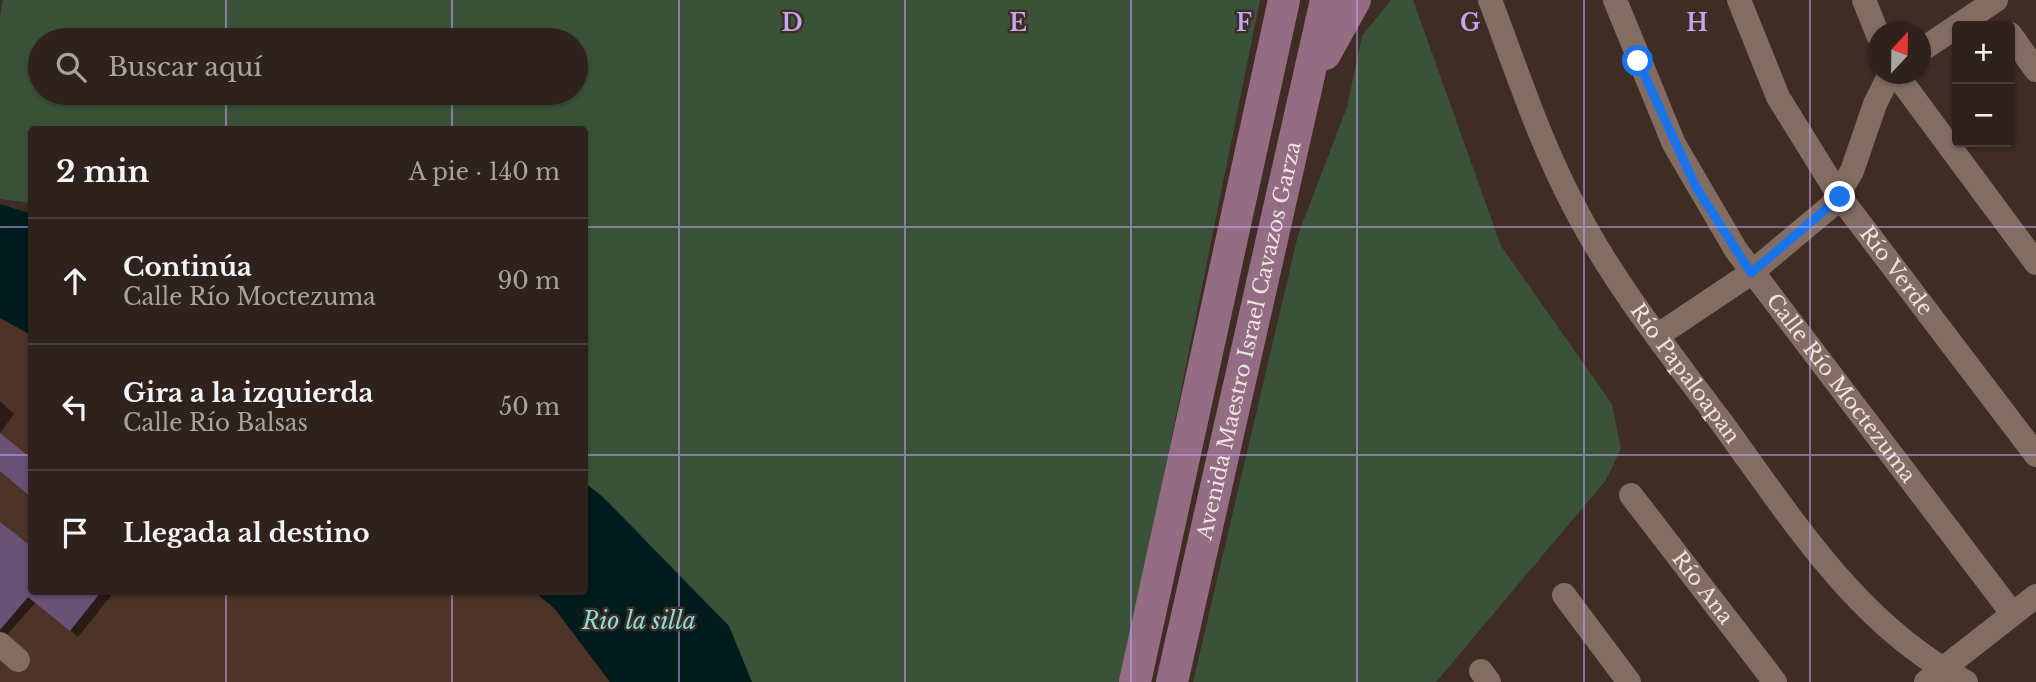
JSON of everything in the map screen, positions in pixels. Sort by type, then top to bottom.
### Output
[{"type":"main road","name":"Avenida Maestro Israel Cavazos Garza","points":[[1135,682],[1284,0]]},
{"type":"main road","name":"Avenida Maestro Israel Cavazos Garza","points":[[1172,682],[1326,0]]},
{"type":"main road","points":[[1304,93],[1355,0]]},
{"type":"main road","points":[[1184,455],[1196,458],[1205,475],[1200,517],[1205,534]]},
{"type":"street","name":"Río Papaloapan","points":[[1490,0],[1553,164],[1600,253],[1657,336],[1842,584],[1934,676],[1966,682]]},
{"type":"street","name":"Calle Río Moctezuma","points":[[1615,0],[1674,144],[1696,187],[1751,273],[2012,613]]},
{"type":"street","name":"Río Verde","points":[[1739,0],[1779,97],[1840,197],[2036,455]]},
{"type":"street","points":[[1864,0],[1872,21]]},
{"type":"street","points":[[1931,43],[1990,2],[2001,21]]},
{"type":"street","points":[[2015,41],[2036,70]]},
{"type":"street","points":[[1657,336],[1751,273],[1840,197],[1886,84]]},
{"type":"street","points":[[1903,84],[2036,263]]},
{"type":"street","name":"Río Ana","points":[[1630,495],[1775,682]]},
{"type":"street","points":[[1564,595],[1629,682]]},
{"type":"street","points":[[1934,676],[2036,596]]},
{"type":"shaded area","points":[[0,318],[28,333],[28,595],[539,595],[555,609],[610,682],[0,682]]},
{"type":"green space","points":[[3,0],[1260,0],[1122,682],[707,682],[588,540],[588,126],[28,126],[28,203],[0,199],[0,17]]},
{"type":"green space","points":[[1391,0],[1413,0],[1501,246],[1612,404],[1621,449],[1606,480],[1436,682],[1193,682],[1298,235],[1347,107],[1362,36]]},
{"type":"water","points":[[0,204],[28,213],[28,333],[0,318]]},
{"type":"water","name":"Rio la silla","points":[[588,485],[603,497],[729,626],[752,682],[610,682],[555,609],[539,595],[588,595]]},
{"type":"building","points":[[0,433],[28,456],[28,495],[0,471]]},
{"type":"building","points":[[0,522],[28,544],[28,595],[99,595],[70,631],[28,597],[0,630]]},
{"type":"route","points":[[1638,61],[1696,187],[1751,273],[1840,197]]}]
